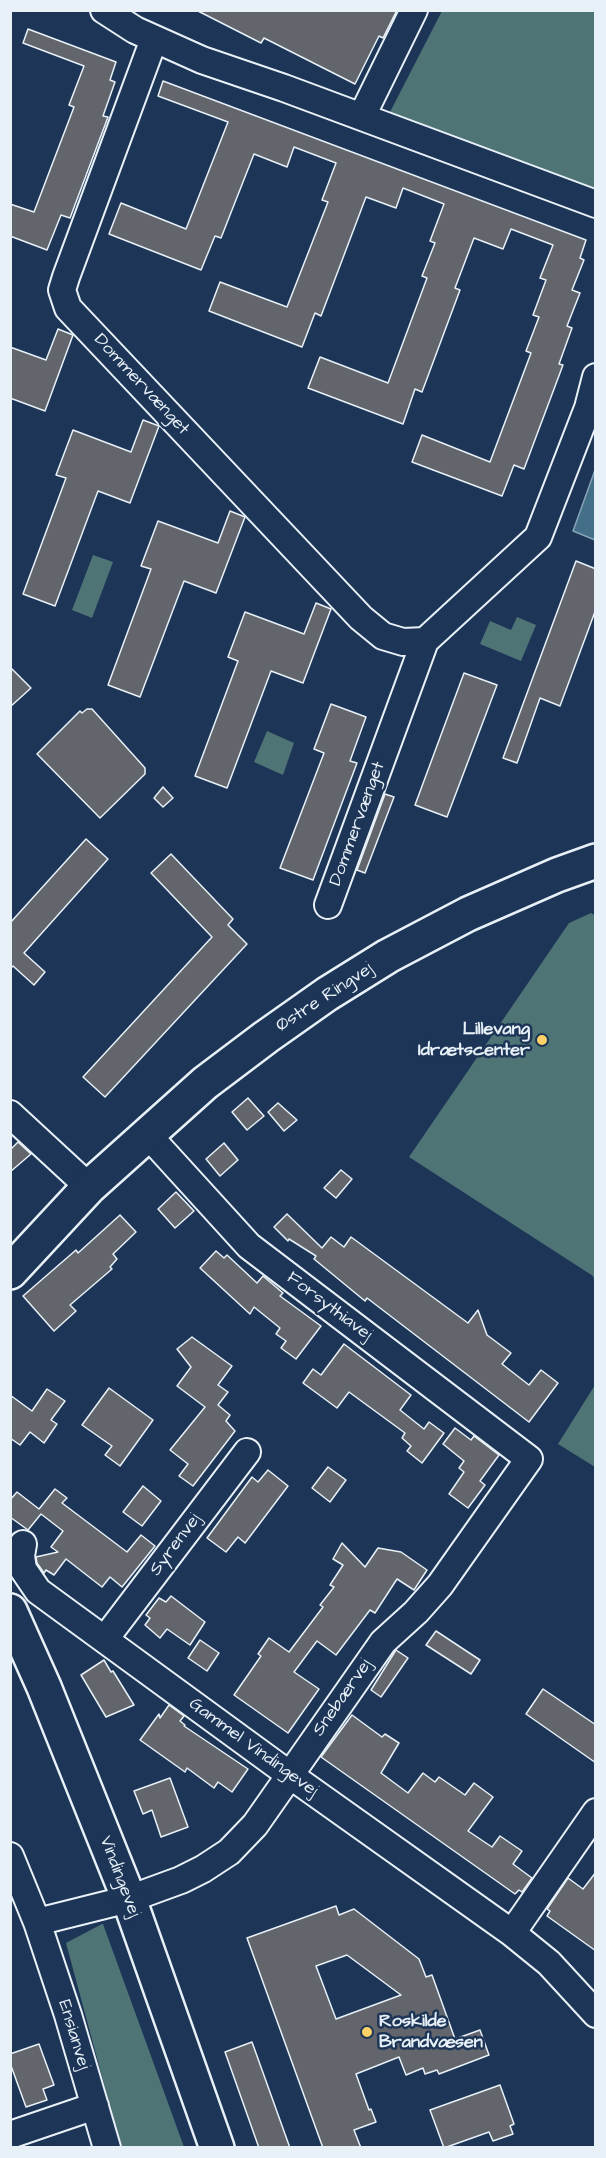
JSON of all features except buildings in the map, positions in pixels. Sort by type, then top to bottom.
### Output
[{"type":"main road","name":"Østre Ringvej","points":[[10,1272],[89,1187],[205,1083],[327,994],[388,956],[468,914],[557,875],[596,861]]},
{"type":"main road","name":"Østre Ringvej","points":[[10,1250],[23,1233],[89,1187]]},
{"type":"main road","name":"Vindingevej","points":[[10,1611],[44,1687],[203,2148]]},
{"type":"main road","name":"Vindingevej","points":[[10,1665],[119,1901],[217,2148]]},
{"type":"street","points":[[104,10],[154,39],[202,60],[362,116],[596,204]]},
{"type":"street","points":[[362,116],[414,10]]},
{"type":"street","name":"Dommervænget","points":[[154,39],[66,277],[62,290],[68,308],[361,618],[383,636],[403,642],[425,641]]},
{"type":"street","name":"Dommervænget","points":[[328,905],[425,641],[538,537],[588,408],[596,377]]},
{"type":"street","points":[[10,1114],[89,1187]]},
{"type":"street","name":"Forsythiavej","points":[[147,1134],[249,1246],[529,1459]]},
{"type":"street","name":"Syrenvej","points":[[105,1639],[248,1452]]},
{"type":"street","name":"Snebærvej","points":[[37,1923],[119,1901],[181,1880],[229,1852],[255,1825],[383,1642],[416,1612],[440,1585],[529,1459]]},
{"type":"street","name":"Gammel Vindingevej","points":[[23,1544],[21,1556],[23,1569],[38,1591],[512,1933],[549,1963],[596,2014]]},
{"type":"street","points":[[512,1933],[596,1812]]},
{"type":"street","name":"Ensianvej","points":[[10,1856],[37,1923],[107,2148]]},
{"type":"street","points":[[10,2135],[95,2106]]},
{"type":"green space","points":[[442,11],[595,11],[595,189],[390,112]]},
{"type":"green space","points":[[93,555],[113,562],[92,618],[72,610]]},
{"type":"green space","points":[[517,617],[536,625],[521,661],[480,644],[490,621],[511,630]]},
{"type":"green space","points":[[267,731],[294,743],[283,775],[254,762]]},
{"type":"green space","name":"Lillevang Idrætscenter","points":[[591,913],[596,916],[595,1284],[593,1276],[409,1157],[569,923]]},
{"type":"green space","points":[[595,1385],[595,1467],[558,1444]]},
{"type":"green space","points":[[102,1924],[184,2147],[121,2147],[66,1943]]},
{"type":"water","points":[[595,470],[595,540],[573,531]]},
{"type":"place","name":"Lillevang Idrætscenter","points":[[542,1040]]},
{"type":"place","name":"Roskilde Brandvæsen","points":[[367,2032]]}]
